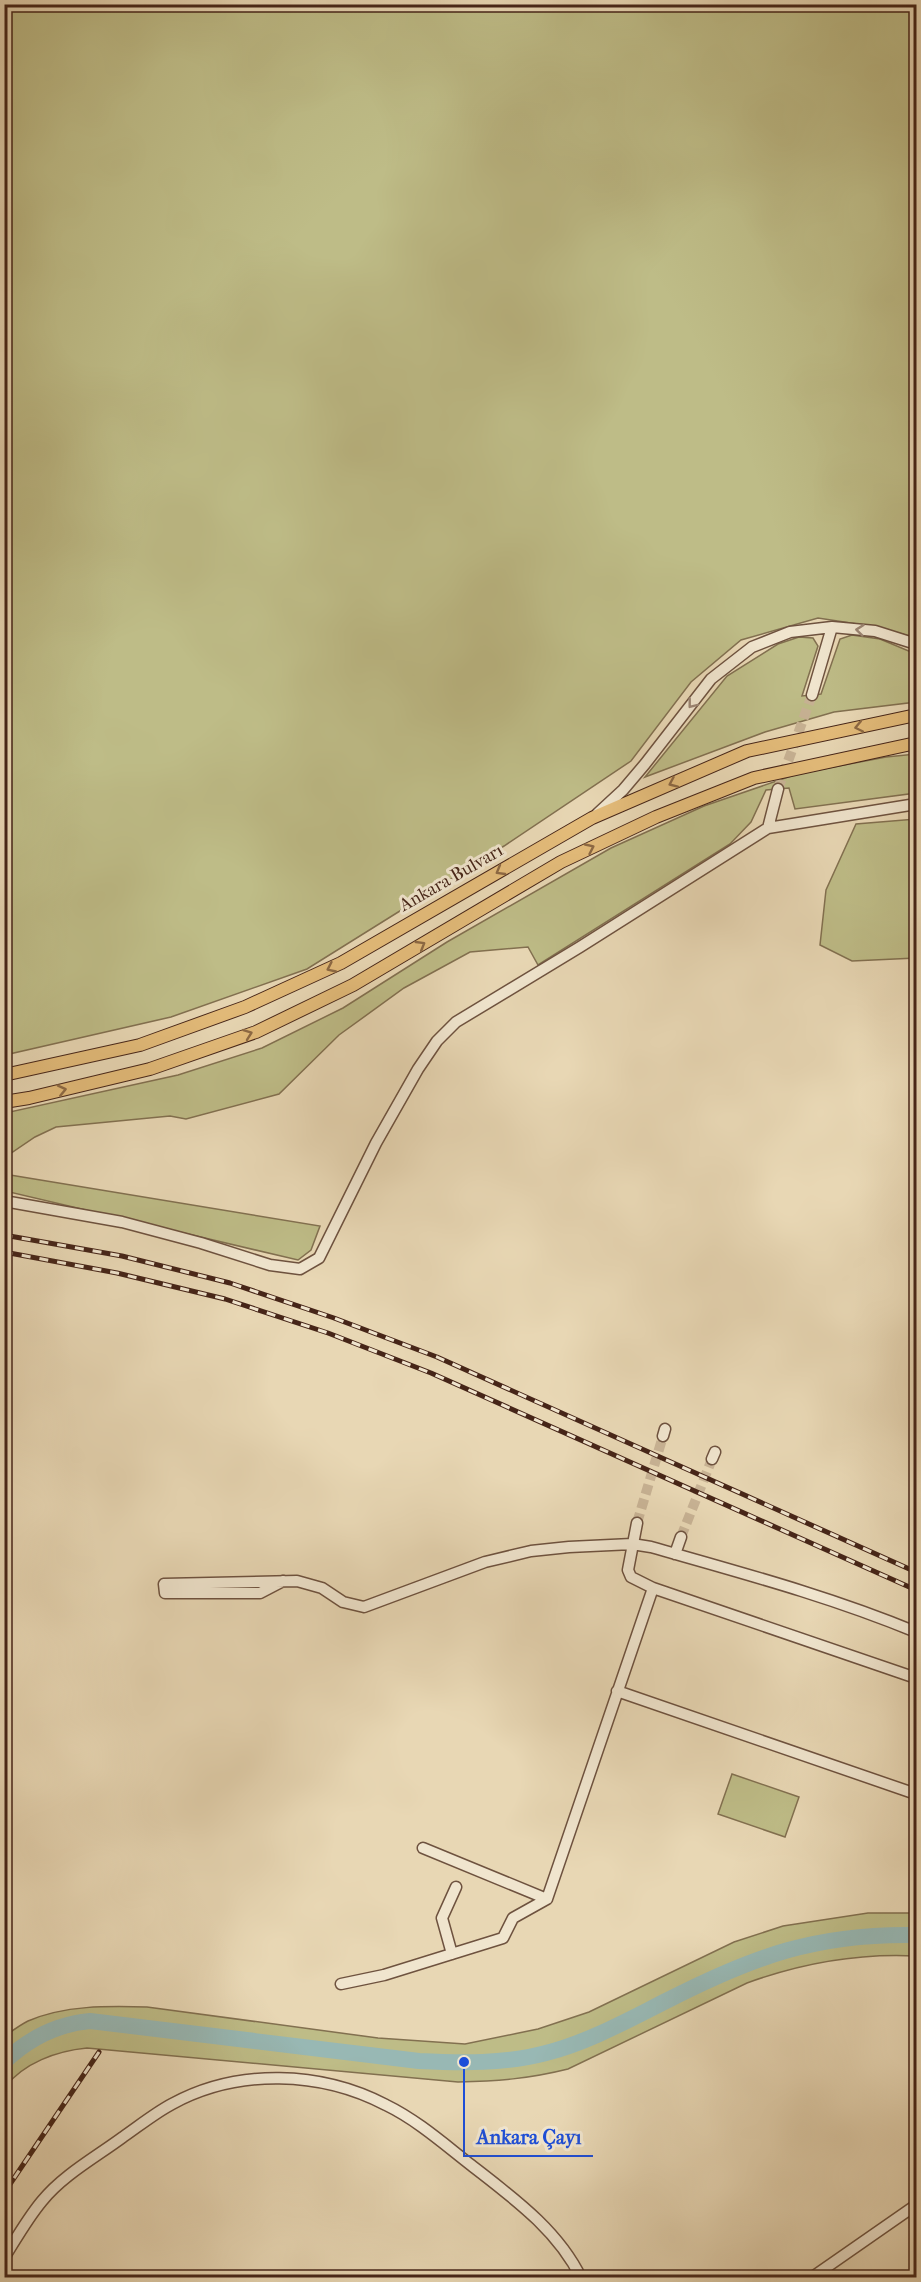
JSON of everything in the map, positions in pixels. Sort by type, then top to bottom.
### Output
[{"type":"main road","name":"Ankara Bulvarı","points":[[4,1075],[140,1045],[245,1007],[341,963],[592,818],[747,751],[916,715]]},
{"type":"main road","points":[[4,1102],[150,1069],[256,1032],[353,986],[561,862],[656,817],[754,777],[916,743]]},
{"type":"street","points":[[592,818],[623,790],[711,679],[752,647],[790,632],[832,627],[875,632],[916,644]]},
{"type":"street","points":[[812,695],[832,627]]},
{"type":"street","points":[[768,828],[778,789]]},
{"type":"street","points":[[4,1201],[122,1222],[201,1243],[270,1265],[300,1269],[319,1258],[376,1143],[418,1069],[437,1041],[456,1022],[768,828],[916,804]]},
{"type":"street","points":[[637,1524],[628,1570],[631,1577],[652,1588],[916,1678]]},
{"type":"street","points":[[675,1554],[681,1537]]},
{"type":"street","points":[[283,1581],[260,1593],[165,1593],[164,1584],[283,1581],[297,1581],[322,1588],[343,1602],[364,1607],[485,1562],[531,1551],[632,1544],[675,1554],[854,1606],[916,1632]]},
{"type":"street","points":[[341,1984],[384,1975],[503,1938],[513,1918],[547,1899],[652,1588]]},
{"type":"street","points":[[617,1691],[916,1794]]},
{"type":"street","points":[[423,1848],[547,1899]]},
{"type":"street","points":[[452,1954],[442,1918],[456,1887]]},
{"type":"street","points":[[4,2259],[42,2200],[68,2176],[145,2121],[172,2104],[203,2090],[231,2083],[278,2078],[322,2082],[356,2092],[418,2123],[489,2179],[553,2234],[581,2277]]},
{"type":"street","points":[[811,2277],[916,2205]]},
{"type":"shaded area","points":[[4,5],[916,5],[916,638],[877,627],[818,618],[741,640],[691,682],[631,761],[504,846],[307,969],[171,1017],[5,1055]]},
{"type":"shaded area","points":[[852,635],[880,639],[916,654],[916,702],[834,712],[765,732],[645,777],[727,676],[778,644],[799,637],[813,638],[818,646],[802,696],[821,694],[840,639]]},
{"type":"shaded area","points":[[916,754],[916,793],[795,809],[789,788],[766,790],[751,822],[730,844],[538,965],[528,947],[470,952],[404,988],[339,1035],[279,1094],[186,1119],[170,1116],[56,1127],[35,1137],[7,1156],[5,1168],[5,1113],[178,1075],[262,1048],[343,1008],[447,942],[611,848],[704,806],[797,774],[886,757]]},
{"type":"shaded area","points":[[916,819],[916,958],[852,961],[820,945],[826,890],[856,824]]},
{"type":"shaded area","points":[[4,1174],[320,1226],[311,1250],[298,1260],[5,1191]]},
{"type":"shaded area","points":[[732,1774],[799,1797],[785,1837],[718,1814]]},
{"type":"shaded area","points":[[868,1913],[916,1913],[916,1956],[851,1958],[809,1965],[768,1976],[747,1983],[568,2069],[540,2075],[458,2082],[87,2048],[52,2055],[21,2071],[5,2087],[5,2036],[28,2021],[71,2009],[147,2007],[378,2038],[465,2044],[538,2029],[589,2012],[734,1942],[783,1926]]},
{"type":"waterway","points":[[4,2062],[23,2046],[44,2034],[66,2025],[90,2021],[419,2061],[499,2061],[530,2057],[578,2043],[699,1984],[788,1950],[848,1938],[916,1935]]},
{"type":"tunnel","points":[[778,789],[812,695]]},
{"type":"tunnel","points":[[637,1523],[663,1436]]},
{"type":"tunnel","points":[[681,1537],[712,1459]]},
{"type":"railway","points":[[4,1235],[122,1256],[230,1283],[334,1318],[437,1357],[916,1572]]},
{"type":"railway","points":[[4,1252],[117,1273],[225,1299],[328,1333],[431,1373],[916,1590]]},
{"type":"railway","points":[[4,2193],[99,2052]]},
{"type":"place","name":"Ankara Çayı","points":[[464,2062]]}]
